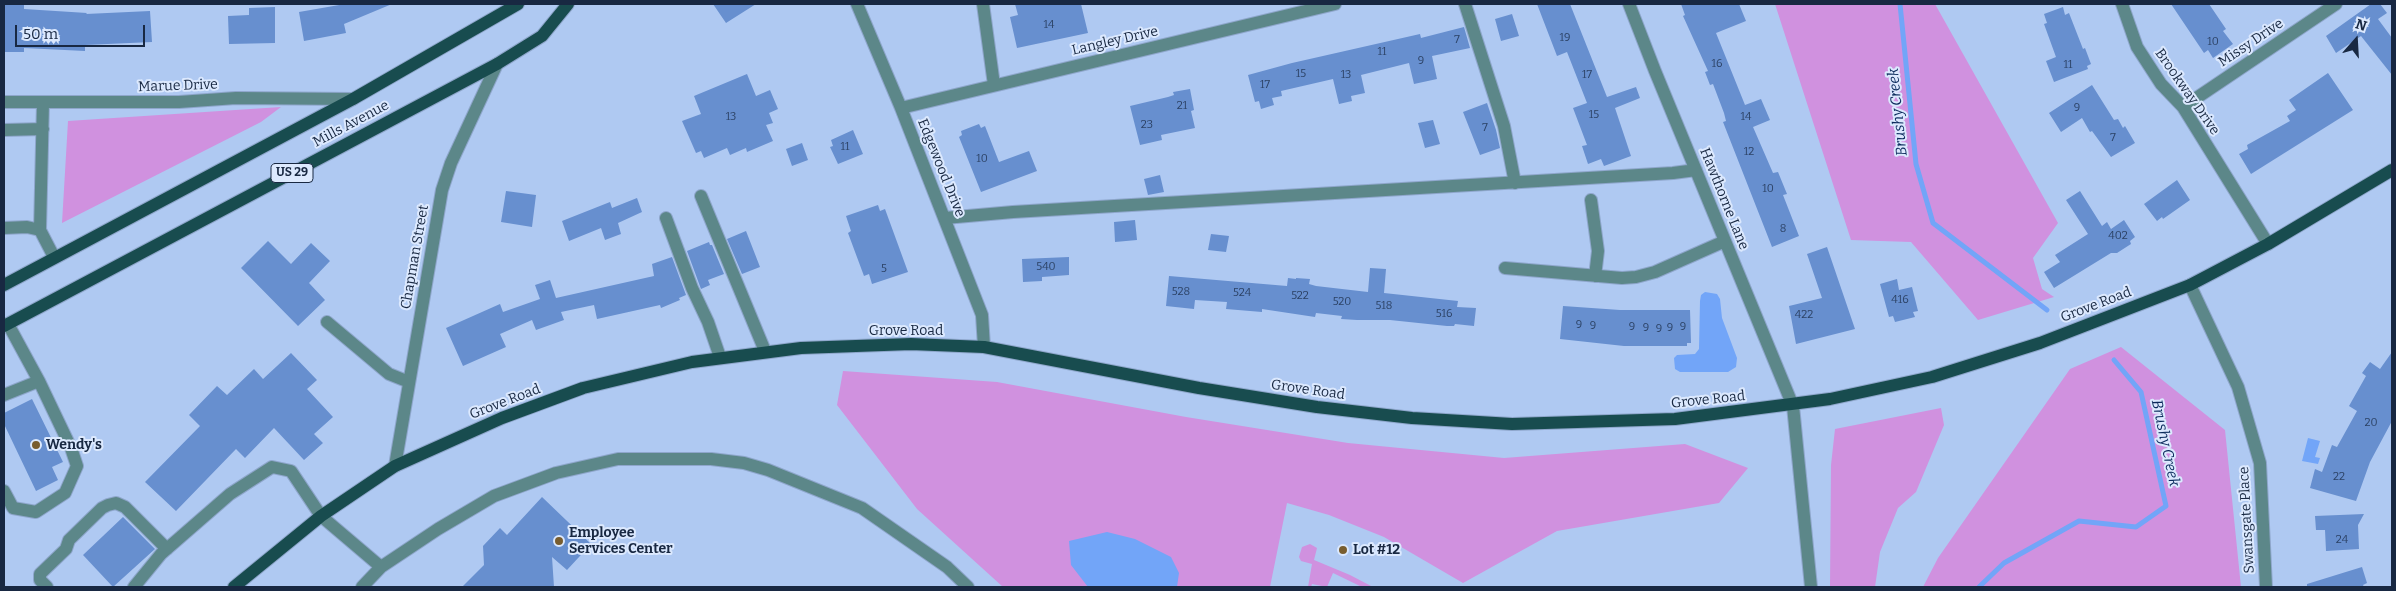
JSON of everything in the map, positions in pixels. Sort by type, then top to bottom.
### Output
[{"type":"main road","name":"Mills Avenue","points":[[4,285],[354,99],[518,4]]},
{"type":"main road","name":"Mills Avenue","points":[[6,325],[497,64],[542,36],[568,4]]},
{"type":"main road","name":"Grove Road","points":[[234,587],[321,516],[395,466],[502,418],[583,388],[651,371],[720,357],[801,348],[911,344],[984,347],[1199,388],[1317,407],[1412,418],[1512,424],[1600,423],[1675,419],[1793,406],[1932,377],[2040,343],[2190,285],[2268,244],[2392,170]]},
{"type":"street","name":"Edgewood Drive","points":[[857,4],[901,108],[982,314],[984,347]]},
{"type":"street","points":[[983,4],[994,86]]},
{"type":"street","name":"Langley Drive","points":[[901,108],[1336,4]]},
{"type":"street","points":[[1464,4],[1504,126],[1516,183]]},
{"type":"street","name":"Hawthorne Lane","points":[[1629,4],[1793,406],[1811,587]]},
{"type":"street","name":"Brookway Drive","points":[[2122,4],[2137,47],[2161,84],[2183,107],[2268,244]]},
{"type":"street","name":"Missy Drive","points":[[2183,107],[2336,4]]},
{"type":"street","name":"Chapman Street","points":[[395,466],[442,190],[451,163],[497,64]]},
{"type":"street","name":"Marue Drive","points":[[4,102],[179,102],[236,98],[354,99]]},
{"type":"street","points":[[43,102],[40,230],[54,257]]},
{"type":"street","points":[[4,130],[43,129]]},
{"type":"street","points":[[944,218],[1013,212],[1516,183],[1696,170]]},
{"type":"street","points":[[701,196],[765,351]]},
{"type":"street","points":[[1591,200],[1598,251],[1595,276]]},
{"type":"street","points":[[666,218],[720,357]]},
{"type":"street","points":[[4,228],[27,227],[40,230]]},
{"type":"street","points":[[1505,268],[1595,276],[1636,277],[1655,272],[1726,242]]},
{"type":"street","name":"Swansgate Place","points":[[2190,285],[2238,387],[2260,463],[2266,587]]},
{"type":"street","points":[[327,322],[389,374],[409,382]]},
{"type":"street","points":[[4,491],[13,508],[36,512],[65,493],[77,466],[71,448],[39,381],[6,325]]},
{"type":"street","points":[[4,395],[39,381]]},
{"type":"street","points":[[362,587],[381,567],[438,528],[494,496],[556,473],[618,458],[711,459],[744,463],[768,470],[862,508],[947,567],[968,587]]},
{"type":"street","points":[[134,587],[167,549],[230,494],[272,467],[291,471],[321,516],[381,567]]},
{"type":"street","points":[[46,587],[40,580],[40,574],[66,548],[69,540],[102,508],[108,505],[116,503],[125,508],[167,549]]},
{"type":"shaded area","points":[[1775,4],[1935,4],[2058,223],[2033,258],[2042,289],[2054,297],[1978,320],[1911,242],[1851,240]]},
{"type":"shaded area","points":[[281,107],[261,122],[62,223],[68,121]]},
{"type":"shaded area","points":[[2121,347],[2225,430],[2241,587],[1923,587],[1938,558],[2070,369]]},
{"type":"shaded area","points":[[843,371],[997,382],[1186,417],[1348,443],[1504,458],[1685,444],[1748,468],[1719,503],[1557,531],[1463,583],[1384,537],[1329,515],[1287,503],[1270,587],[1003,587],[917,509],[837,405]]},
{"type":"shaded area","points":[[1941,408],[1944,425],[1916,492],[1898,508],[1880,552],[1875,587],[1830,587],[1831,465],[1835,429]]},
{"type":"shaded area","points":[[1310,544],[1317,548],[1314,560],[1373,587],[1362,587],[1333,573],[1327,587],[1312,584],[1311,587],[1308,587],[1312,564],[1301,561],[1299,557],[1302,547]]},
{"type":"water","points":[[1705,292],[1717,294],[1720,299],[1722,318],[1737,358],[1736,367],[1728,372],[1680,372],[1675,369],[1674,358],[1677,355],[1695,354],[1699,349],[1700,301],[1701,295]]},
{"type":"water","points":[[2308,438],[2320,441],[2315,457],[2320,458],[2318,464],[2302,461]]},
{"type":"water","points":[[1107,532],[1135,539],[1171,557],[1179,573],[1177,587],[1088,587],[1071,565],[1069,541]]},
{"type":"building","points":[[24,4],[24,9],[86,14],[150,11],[152,42],[85,45],[85,51],[24,48],[24,52],[4,52],[4,5]]},
{"type":"building","points":[[345,4],[392,4],[344,24],[346,33],[304,41],[299,12]]},
{"type":"building","points":[[713,4],[756,4],[726,23]]},
{"type":"building","points":[[1015,4],[1081,4],[1088,33],[1017,48],[1010,17],[1018,15]]},
{"type":"building","points":[[1537,4],[1570,4],[1607,97],[1636,87],[1640,98],[1615,108],[1631,156],[1604,166],[1601,159],[1588,164],[1582,146],[1587,145],[1573,108],[1587,103],[1567,52],[1557,56]]},
{"type":"building","points":[[1681,4],[1739,4],[1746,21],[1716,33],[1745,105],[1761,99],[1770,120],[1753,127],[1773,173],[1778,172],[1787,194],[1783,195],[1799,236],[1772,247],[1723,122],[1726,121],[1724,113],[1713,84],[1710,85],[1705,72],[1708,71],[1683,16],[1685,15]]},
{"type":"building","points":[[2171,4],[2209,4],[2226,29],[2223,31],[2233,44],[2213,58],[2208,50],[2204,53]]},
{"type":"building","points":[[2371,4],[2380,4],[2387,13],[2378,19],[2392,38],[2392,75],[2361,36],[2336,53],[2326,36]]},
{"type":"building","points":[[275,7],[275,43],[229,44],[228,16],[249,15],[249,8]]},
{"type":"building","points":[[2063,7],[2065,15],[2069,13],[2091,64],[2087,66],[2088,69],[2054,82],[2046,61],[2056,57],[2044,24],[2047,23],[2044,14]]},
{"type":"building","points":[[1512,14],[1519,36],[1501,41],[1495,19]]},
{"type":"building","points":[[1464,27],[1470,48],[1432,56],[1437,79],[1414,84],[1409,63],[1361,75],[1365,93],[1351,96],[1352,101],[1339,104],[1333,79],[1281,91],[1282,96],[1272,98],[1274,105],[1261,109],[1259,101],[1255,102],[1248,75],[1420,34],[1421,38]]},
{"type":"building","points":[[2328,73],[2353,110],[2251,174],[2239,154],[2248,149],[2247,145],[2290,121],[2287,116],[2296,110],[2289,100]]},
{"type":"building","points":[[747,74],[756,96],[770,90],[778,109],[769,113],[773,123],[766,125],[773,141],[747,152],[746,148],[730,155],[727,148],[704,158],[701,151],[696,153],[682,121],[701,114],[694,96]]},
{"type":"building","points":[[2092,85],[2114,120],[2118,119],[2123,128],[2125,126],[2135,143],[2111,157],[2092,131],[2090,132],[2082,118],[2061,132],[2049,113]]},
{"type":"building","points":[[1190,89],[1194,110],[1191,111],[1195,128],[1161,135],[1162,140],[1140,145],[1130,106],[1168,97],[1174,95],[1173,92]]},
{"type":"building","points":[[1487,103],[1500,148],[1480,155],[1463,112]]},
{"type":"building","points":[[1433,120],[1440,144],[1425,148],[1418,123]]},
{"type":"building","points":[[979,124],[981,128],[985,126],[999,162],[1029,151],[1037,171],[981,192],[959,137],[962,135],[961,131]]},
{"type":"building","points":[[853,130],[863,154],[838,164],[830,147],[833,146],[831,140]]},
{"type":"building","points":[[802,143],[808,160],[792,166],[786,149]]},
{"type":"building","points":[[1160,175],[1164,192],[1148,195],[1144,179]]},
{"type":"building","points":[[2177,180],[2190,200],[2163,219],[2162,217],[2157,221],[2144,204]]},
{"type":"building","points":[[506,191],[536,195],[532,227],[501,222]]},
{"type":"building","points":[[2080,191],[2102,226],[2107,222],[2111,229],[2124,220],[2135,237],[2130,241],[2131,244],[2117,253],[2111,253],[2054,288],[2044,272],[2060,262],[2055,255],[2088,234],[2066,200]]},
{"type":"building","points":[[637,198],[642,212],[618,223],[621,234],[605,240],[601,228],[569,241],[562,221],[610,202],[612,208]]},
{"type":"building","points":[[878,205],[880,211],[885,209],[908,272],[872,284],[869,274],[864,276],[848,233],[851,231],[846,216]]},
{"type":"building","points":[[1135,220],[1137,240],[1115,242],[1114,222]]},
{"type":"building","points":[[746,231],[760,267],[742,274],[727,239]]},
{"type":"building","points":[[1211,234],[1229,236],[1226,252],[1208,250]]},
{"type":"building","points":[[268,241],[291,264],[311,243],[330,261],[309,283],[325,300],[298,326],[241,268]]},
{"type":"building","points":[[709,242],[724,274],[708,280],[710,285],[701,289],[687,251]]},
{"type":"building","points":[[1827,247],[1855,329],[1796,344],[1789,306],[1822,298],[1807,254]]},
{"type":"building","points":[[672,257],[686,295],[679,298],[680,300],[661,308],[660,305],[597,319],[594,305],[561,312],[564,320],[536,330],[532,320],[500,334],[506,347],[463,366],[446,328],[500,304],[503,312],[540,299],[535,285],[550,280],[556,298],[654,276],[652,264]]},
{"type":"building","points":[[1069,257],[1069,275],[1042,277],[1042,281],[1023,282],[1022,259]]},
{"type":"building","points":[[1370,268],[1386,269],[1384,293],[1458,301],[1457,307],[1476,308],[1474,326],[1455,324],[1454,326],[1447,326],[1390,320],[1341,319],[1342,316],[1316,313],[1315,317],[1262,309],[1262,312],[1226,309],[1227,302],[1195,300],[1194,309],[1166,306],[1169,276],[1287,286],[1288,278],[1310,279],[1309,284],[1316,286],[1368,292]]},
{"type":"building","points":[[1897,279],[1899,290],[1912,287],[1918,311],[1913,312],[1915,317],[1895,322],[1893,316],[1889,317],[1880,284]]},
{"type":"building","points":[[1563,306],[1620,310],[1690,310],[1691,343],[1687,343],[1687,346],[1624,346],[1560,339]]},
{"type":"building","points":[[2392,352],[2392,421],[2370,462],[2356,501],[2310,488],[2315,469],[2322,472],[2332,445],[2337,447],[2357,411],[2349,406],[2366,376],[2362,373],[2370,362],[2380,369]]},
{"type":"building","points":[[291,353],[317,380],[307,389],[333,417],[314,434],[323,443],[304,460],[274,428],[245,458],[236,449],[176,511],[145,482],[200,426],[189,415],[217,386],[227,395],[254,369],[263,379]]},
{"type":"building","points":[[32,399],[63,462],[52,467],[58,480],[36,491],[4,424],[4,413]]},
{"type":"building","name":"Employee Services Center","points":[[542,497],[591,544],[567,570],[552,557],[554,587],[462,587],[484,565],[483,546],[500,528],[507,535]]},
{"type":"building","points":[[2364,514],[2358,525],[2359,549],[2326,551],[2325,530],[2316,530],[2315,516]]},
{"type":"building","points":[[123,517],[155,549],[113,587],[83,555]]},
{"type":"building","points":[[2362,567],[2367,583],[2363,585],[2364,587],[2307,587],[2307,584]]},
{"type":"waterway","name":"Brushy Creek","points":[[1900,4],[1916,164],[1933,223],[2047,310]]},
{"type":"waterway","name":"Brushy Creek","points":[[1979,587],[2004,563],[2079,521],[2136,527],[2166,506],[2141,392],[2114,360]]},
{"type":"place","name":"Wendy's","points":[[36,445]]},
{"type":"place","name":"Employee Services Center","points":[[559,541]]},
{"type":"place","name":"Lot #12","points":[[1343,550]]}]
